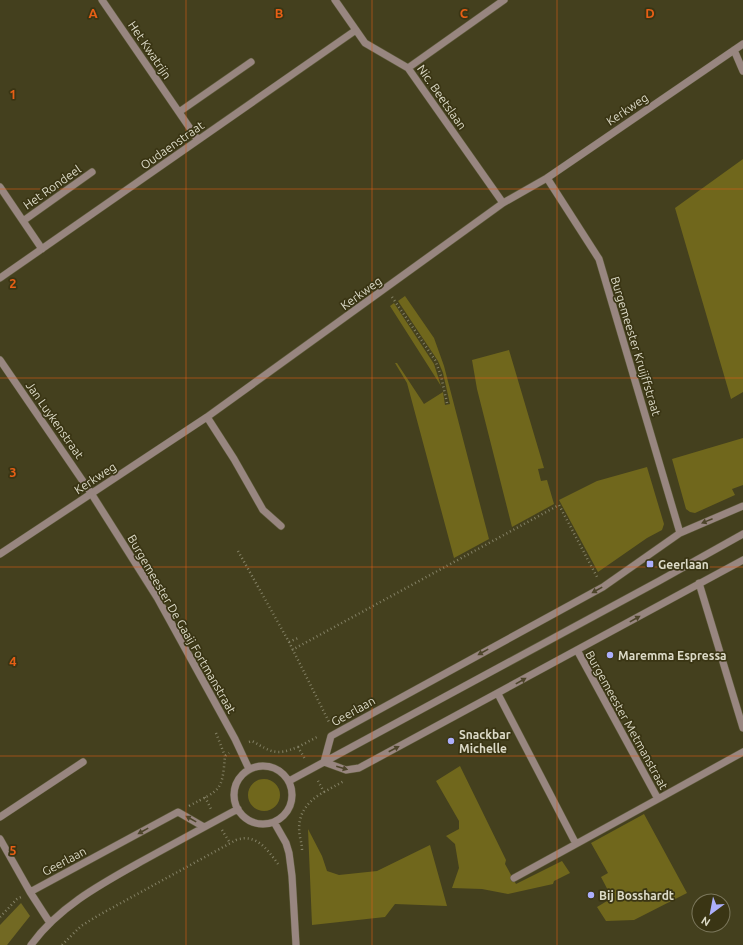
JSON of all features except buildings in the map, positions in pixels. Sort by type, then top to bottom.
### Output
[{"type":"street","name":"Het Kwatrijn","points":[[102,0],[198,140]]},
{"type":"street","name":"Nic. Beetslaan","points":[[335,0],[365,43],[408,68],[503,203]]},
{"type":"street","points":[[408,68],[504,0]]},
{"type":"street","name":"Oudaenstraat","points":[[0,278],[356,30]]},
{"type":"street","name":"Kerkweg","points":[[0,554],[207,417],[503,203],[547,178],[743,44]]},
{"type":"street","points":[[734,50],[743,71]]},
{"type":"street","points":[[179,112],[251,62]]},
{"type":"street","name":"Het Rondeel","points":[[23,221],[92,172]]},
{"type":"street","name":"Burgemeester Kruijffstraat","points":[[547,178],[599,259],[680,532]]},
{"type":"street","name":"Het Rondeel","points":[[0,186],[42,248]]},
{"type":"street","name":"Jan Luykenstraat","points":[[0,360],[91,493]]},
{"type":"street","points":[[207,417],[263,510],[281,526]]},
{"type":"street","name":"Burgemeester De Gaaij Fortmanstraat","points":[[91,493],[158,599],[239,746],[249,769]]},
{"type":"street","name":"Geerlaan","points":[[324,762],[331,736],[603,587],[680,532],[743,506]]},
{"type":"street","points":[[289,780],[659,581],[743,534]]},
{"type":"street","points":[[324,762],[346,770],[360,768],[743,560]]},
{"type":"street","points":[[699,583],[743,728]]},
{"type":"street","name":"Burgemeester Metmanstraat","points":[[576,650],[658,799],[743,752]]},
{"type":"street","points":[[498,694],[576,844]]},
{"type":"street","points":[[0,817],[83,762]]},
{"type":"street","points":[[256,766],[271,766],[285,774],[289,780],[293,797],[291,805],[284,815],[274,822],[266,824],[254,822],[243,816],[238,810],[235,802],[235,787],[242,774],[249,769],[256,766]]},
{"type":"street","points":[[514,878],[658,799]]},
{"type":"street","points":[[31,945],[50,923],[73,903],[93,889],[204,827],[238,810]]},
{"type":"street","points":[[178,812],[204,827]]},
{"type":"street","name":"Geerlaan","points":[[30,892],[178,812]]},
{"type":"street","points":[[274,822],[286,843],[289,853],[292,876],[296,945]]},
{"type":"street","points":[[0,839],[30,892],[50,923]]},
{"type":"path","points":[[387,288],[435,360],[441,376],[447,403]]},
{"type":"path","points":[[292,650],[559,505],[603,587]]},
{"type":"path","points":[[238,551],[289,642],[329,722],[325,724]]},
{"type":"path","points":[[289,642],[298,638]]},
{"type":"path","points":[[178,812],[215,792],[219,788],[223,779],[225,756],[239,746],[252,741],[275,753],[284,753],[320,735],[321,731]]},
{"type":"path","points":[[298,747],[324,792],[309,802],[302,815],[300,822],[302,855]]},
{"type":"path","points":[[62,945],[81,926],[224,846],[244,837],[255,840],[260,844],[269,852],[278,866],[292,876]]},
{"type":"path","points":[[0,917],[18,898],[30,892]]},
{"type":"shaded area","points":[[743,159],[743,392],[731,399],[675,208]]},
{"type":"shaded area","points":[[405,296],[434,338],[444,366],[489,539],[454,558],[407,383],[395,363],[397,363],[424,404],[443,392],[445,405],[450,404],[443,373],[438,361],[398,301]]},
{"type":"shaded area","points":[[394,303],[434,364],[441,386],[390,306]]},
{"type":"shaded area","points":[[509,350],[544,468],[538,469],[541,481],[547,480],[554,504],[512,527],[477,389],[472,360]]},
{"type":"shaded area","points":[[743,438],[743,485],[732,489],[735,495],[695,513],[686,509],[672,459]]},
{"type":"shaded area","points":[[647,467],[664,524],[662,530],[647,538],[598,572],[559,500],[597,481]]},
{"type":"shaded area","points":[[460,766],[506,860],[505,864],[516,884],[562,861],[570,873],[554,881],[553,884],[508,894],[482,889],[452,888],[459,868],[455,844],[446,836],[459,829],[459,821],[436,781]]},
{"type":"shaded area","points":[[264,779],[270,780],[277,786],[280,795],[279,801],[273,808],[264,811],[258,810],[251,804],[248,795],[249,789],[255,782]]},
{"type":"shaded area","points":[[644,814],[687,893],[634,920],[606,921],[597,907],[612,898],[601,877],[608,873],[591,843]]},
{"type":"shaded area","points":[[308,829],[322,856],[327,871],[339,875],[377,871],[430,845],[447,906],[395,904],[385,917],[312,925]]},
{"type":"shaded area","points":[[21,903],[30,916],[7,945],[0,945],[0,925]]},
{"type":"place","name":"Geerlaan","points":[[650,564]]},
{"type":"place","name":"Maremma Espressa","points":[[610,655]]},
{"type":"place","name":"Snackbar Michelle","points":[[451,741]]},
{"type":"place","name":"Bij Bosshardt","points":[[591,895]]}]
